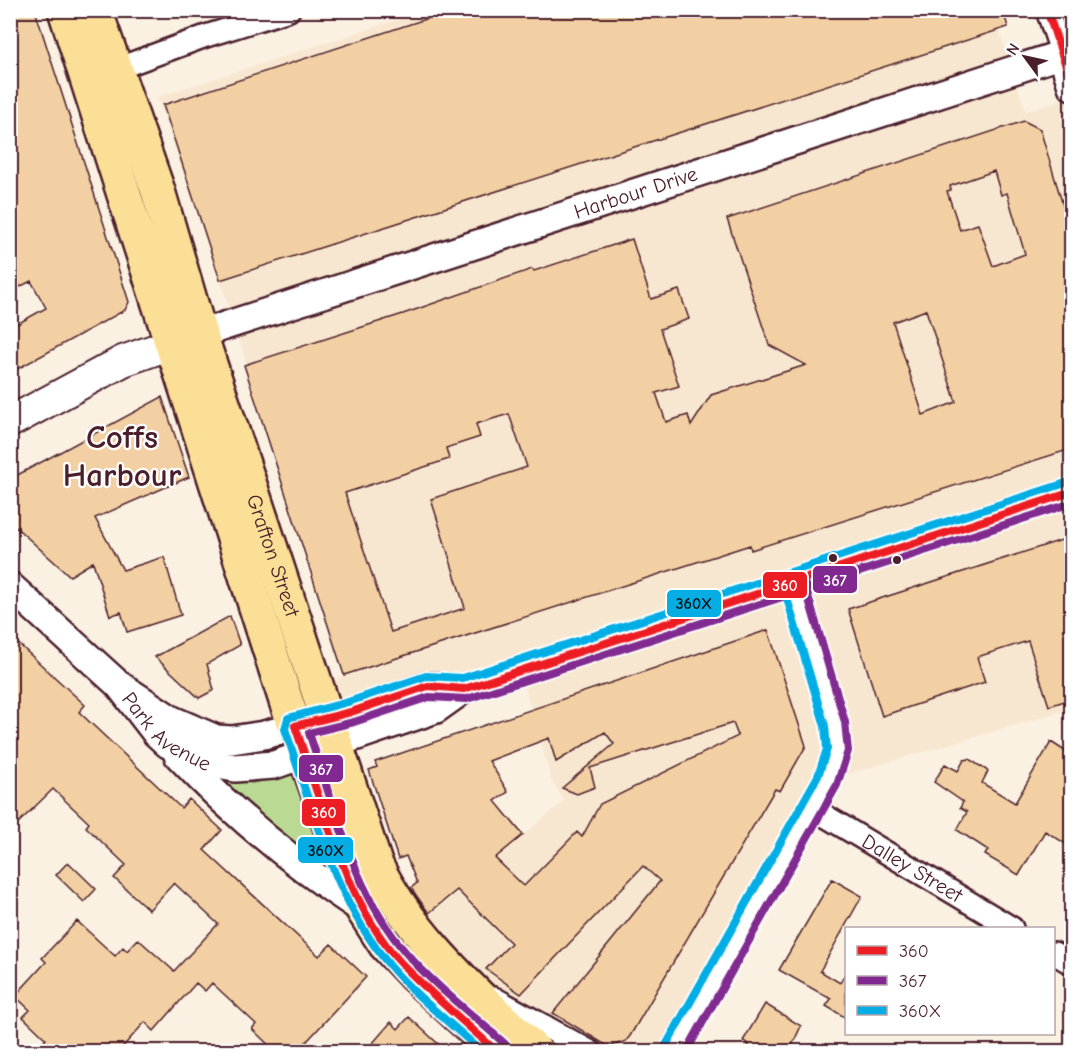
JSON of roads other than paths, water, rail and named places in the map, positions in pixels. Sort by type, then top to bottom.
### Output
[{"type":"highway","name":"Grafton Street","points":[[65,10],[185,339],[315,736],[343,863],[363,910],[399,961],[498,1052]]},
{"type":"highway","name":"Grafton Street","points":[[95,10],[158,191],[185,339]]},
{"type":"highway","name":"Grafton Street","points":[[315,736],[388,892],[413,927],[536,1052]]},
{"type":"main road","points":[[10,422],[123,361],[185,339]]},
{"type":"street","points":[[116,69],[206,36],[289,10]]},
{"type":"street","points":[[1047,10],[1066,53],[1071,86]]},
{"type":"street","name":"Harbour Drive","points":[[185,339],[1066,53]]},
{"type":"street","name":"Park Avenue","points":[[119,685],[172,720],[216,739],[315,736],[436,709],[464,688],[1071,492]]},
{"type":"street","points":[[674,1052],[828,780],[838,750],[835,724],[793,582]]},
{"type":"street","points":[[10,586],[119,685]]},
{"type":"street","name":"Park Avenue","points":[[119,685],[156,733],[168,744],[187,756],[229,767],[274,765],[315,736]]},
{"type":"street","points":[[168,744],[206,785],[259,832],[328,887],[363,910]]},
{"type":"street","name":"Dalley Street","points":[[812,808],[1010,927]]},
{"type":"street","points":[[1055,955],[1071,964]]},
{"type":"street","points":[[465,982],[591,1052]]},
{"type":"district","name":"Coffs Harbour","points":[[122,456]]}]
